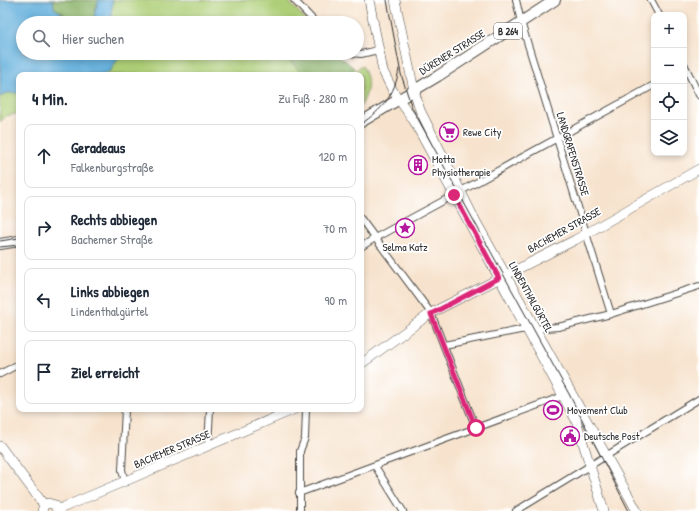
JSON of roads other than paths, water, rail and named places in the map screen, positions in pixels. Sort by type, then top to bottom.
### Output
[{"type":"main road","name":"LINDENTHALGÜRTEL","points":[[369,0],[383,71],[457,193],[531,330],[580,432],[604,511]]},
{"type":"main road","name":"LINDENTHALGÜRTEL","points":[[395,0],[414,90],[422,115],[457,193]]},
{"type":"main road","name":"DÜRENER STRASSE","points":[[364,120],[400,99],[555,0]]},
{"type":"main road","name":"BACHEMER STRASSE","points":[[364,362],[431,314],[586,233],[699,169]]},
{"type":"main road","points":[[0,244],[16,241]]},
{"type":"main road","name":"LINDENTHALGÜRTEL","points":[[531,330],[637,511]]},
{"type":"main road","name":"BACHEMER STRASSE","points":[[43,508],[48,503],[53,504],[57,510],[288,412]]},
{"type":"main road","points":[[0,446],[43,508]]},
{"type":"street","points":[[294,0],[309,16]]},
{"type":"street","name":"LANDGRAFENSTRASSE","points":[[516,0],[521,22],[558,137],[611,314]]},
{"type":"street","points":[[651,0],[657,12]]},
{"type":"street","points":[[364,53],[378,50]]},
{"type":"street","points":[[687,71],[699,94]]},
{"type":"street","points":[[364,245],[651,87]]},
{"type":"street","points":[[364,223],[431,314],[476,428]]},
{"type":"street","points":[[444,346],[531,330],[551,329],[611,314],[699,286]]},
{"type":"street","points":[[0,374],[16,366]]},
{"type":"street","points":[[300,493],[563,396]]},
{"type":"street","points":[[516,511],[699,399]]},
{"type":"street","points":[[125,412],[122,470],[125,482]]},
{"type":"street","points":[[208,446],[210,412]]},
{"type":"street","points":[[300,511],[300,451],[305,438],[306,412]]},
{"type":"street","points":[[375,466],[403,511]]},
{"type":"water","points":[[0,0],[53,0],[54,8],[63,16],[16,16],[16,60],[117,60],[108,72],[16,72],[16,93],[7,93],[0,97]]},
{"type":"water","points":[[99,0],[113,0],[112,16],[95,16]]},
{"type":"tram line","points":[[387,0],[401,74],[412,108],[569,394],[629,511]]},
{"type":"tram line","points":[[364,122],[381,107],[391,94],[399,69]]},
{"type":"tram line","points":[[0,241],[16,238]]},
{"type":"tram line","points":[[0,247],[16,245]]},
{"type":"place","name":"Rewe City","points":[[449,132]]},
{"type":"place","name":"Motta Physiotherapie","points":[[418,165]]},
{"type":"place","name":"Selma Katz","points":[[405,228]]},
{"type":"place","name":"Movement Club","points":[[553,410]]},
{"type":"place","name":"Deutsche Post","points":[[570,436]]}]
